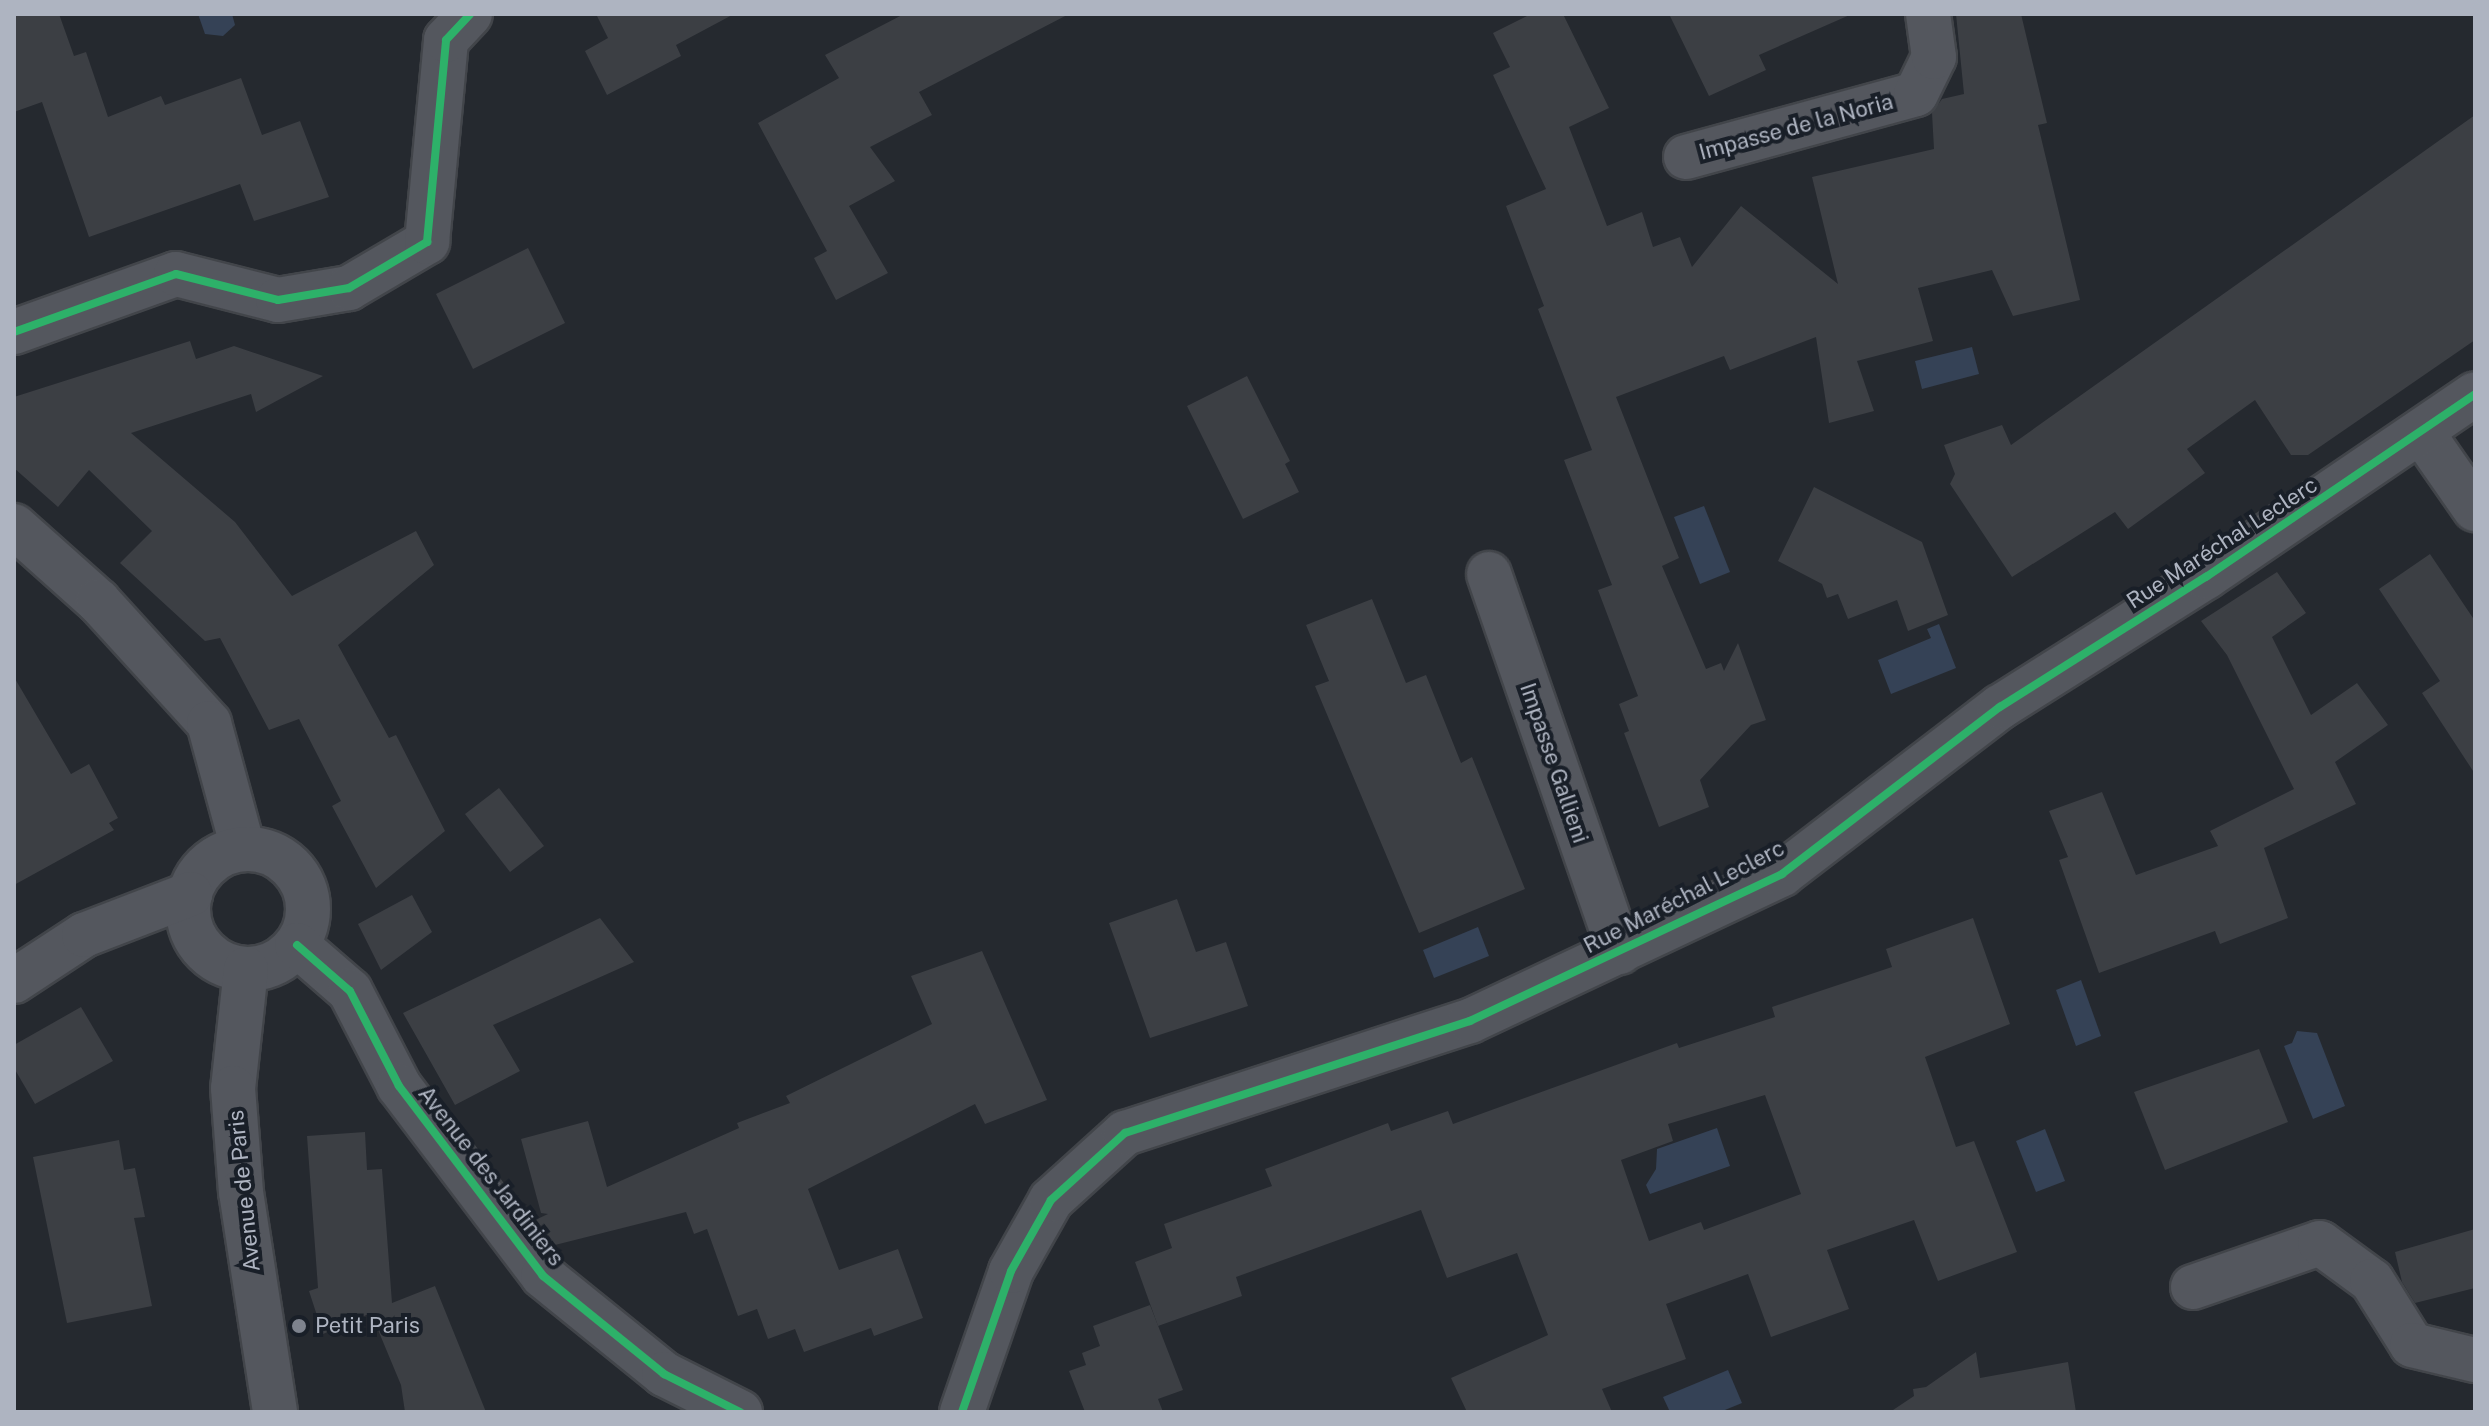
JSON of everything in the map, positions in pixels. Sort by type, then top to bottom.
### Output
[{"type":"street","name":"Impasse de la Noria","points":[[1686,157],[1916,94],[1934,57],[1928,14]]},
{"type":"street","points":[[14,332],[176,274],[278,300],[349,288],[427,242],[446,40],[473,15]]},
{"type":"street","name":"Rue Maréchal Leclerc","points":[[962,1412],[1011,1271],[1051,1200],[1125,1133],[1470,1021],[1782,874],[2000,707],[2422,433],[2475,394]]},
{"type":"street","points":[[2422,433],[2475,509]]},
{"type":"street","points":[[14,526],[98,601],[209,723],[243,848]]},
{"type":"street","name":"Impasse Gallieni","points":[[1489,574],[1620,952]]},
{"type":"street","points":[[243,848],[280,857],[295,870],[309,908],[297,945],[274,962],[246,969],[229,966],[200,946],[188,912],[190,894],[209,863],[243,848]]},
{"type":"street","points":[[14,981],[84,935],[190,894]]},
{"type":"street","name":"Avenue des Jardiniers","points":[[297,945],[350,991],[399,1086],[543,1276],[664,1374],[740,1412]]},
{"type":"street","name":"Avenue de Paris","points":[[246,969],[233,1088],[241,1192],[275,1412]]},
{"type":"street","points":[[2193,1287],[2320,1243],[2372,1281],[2412,1345],[2475,1360]]},
{"type":"water","points":[[198,14],[232,14],[235,25],[223,36],[205,34]]},
{"type":"water","points":[[1972,347],[1979,374],[1922,389],[1915,361]]},
{"type":"water","points":[[1704,506],[1730,572],[1700,584],[1674,517]]},
{"type":"water","points":[[1939,624],[1956,668],[1891,694],[1878,660],[1931,638],[1927,629]]},
{"type":"water","points":[[1478,927],[1489,956],[1434,978],[1423,950]]},
{"type":"water","points":[[2081,980],[2101,1036],[2076,1046],[2056,990]]},
{"type":"water","points":[[2297,1031],[2317,1033],[2345,1106],[2313,1119],[2284,1046],[2292,1043]]},
{"type":"water","points":[[1717,1128],[1730,1166],[1650,1194],[1646,1185],[1656,1169],[1657,1149]]},
{"type":"water","points":[[2045,1129],[2065,1181],[2036,1192],[2016,1141]]},
{"type":"water","points":[[1728,1370],[1742,1403],[1720,1412],[1670,1412],[1663,1397]]},
{"type":"building","points":[[14,14],[59,14],[74,56],[86,52],[108,117],[161,96],[165,105],[241,78],[262,135],[300,121],[329,197],[254,221],[240,184],[89,237],[42,102],[14,112]]},
{"type":"building","points":[[596,14],[734,14],[676,45],[681,56],[607,95],[585,51],[608,38]]},
{"type":"building","points":[[904,14],[1069,14],[919,92],[932,115],[870,147],[895,181],[849,206],[888,273],[836,300],[814,258],[827,251],[758,123],[839,78],[825,55]]},
{"type":"building","points":[[1531,14],[1563,14],[1609,108],[1569,127],[1607,226],[1642,212],[1653,247],[1680,237],[1692,267],[1741,206],[1838,284],[1812,177],[1934,149],[1932,113],[1942,99],[1964,94],[1956,14],[2021,14],[2047,123],[2038,125],[2080,300],[2013,316],[1992,270],[1918,288],[1933,341],[1857,361],[1874,411],[1829,423],[1816,337],[1730,370],[1724,356],[1616,397],[1679,558],[1662,566],[1706,669],[1721,663],[1724,671],[1738,643],[1766,720],[1751,725],[1700,780],[1709,807],[1659,827],[1624,733],[1629,731],[1619,704],[1638,696],[1598,590],[1612,585],[1564,460],[1592,450],[1538,309],[1544,306],[1506,206],[1546,189],[1493,75],[1510,67],[1493,33]]},
{"type":"building","points":[[1669,14],[1852,14],[1759,55],[1766,70],[1709,96]]},
{"type":"building","points":[[2475,115],[2475,340],[2308,455],[2291,455],[2255,400],[2187,449],[2205,473],[2128,529],[2115,512],[2012,577],[1950,484],[1955,474],[1944,445],[2002,425],[2011,445]]},
{"type":"building","points":[[528,248],[565,323],[473,369],[436,294]]},
{"type":"building","points":[[190,341],[196,359],[234,346],[323,376],[256,412],[251,394],[131,433],[235,522],[292,596],[416,531],[434,565],[338,645],[389,738],[396,735],[445,831],[376,888],[332,806],[341,801],[299,719],[269,730],[220,638],[205,641],[120,563],[152,531],[89,470],[58,507],[14,468],[14,397]]},
{"type":"building","points":[[1247,376],[1290,461],[1285,464],[1299,492],[1243,519],[1187,406]]},
{"type":"building","points":[[1814,487],[1922,542],[1948,615],[1908,631],[1897,600],[1848,619],[1838,594],[1827,598],[1822,584],[1778,561]]},
{"type":"building","points":[[2430,554],[2475,621],[2475,774],[2422,693],[2440,681],[2379,589]]},
{"type":"building","points":[[2277,572],[2306,613],[2272,637],[2311,715],[2357,683],[2388,725],[2335,762],[2356,804],[2264,848],[2288,918],[2220,944],[2215,931],[2099,973],[2059,860],[2068,857],[2049,811],[2102,792],[2136,875],[2218,846],[2210,831],[2294,789],[2227,655],[2201,621]]},
{"type":"building","points":[[1372,599],[1406,683],[1426,675],[1461,763],[1472,757],[1525,889],[1419,933],[1315,686],[1329,681],[1306,625]]},
{"type":"building","points":[[14,677],[71,774],[89,764],[118,818],[109,823],[114,830],[14,885]]},
{"type":"building","points":[[499,788],[544,846],[510,872],[465,814]]},
{"type":"building","points":[[412,895],[432,932],[381,970],[358,924]]},
{"type":"building","points":[[1177,899],[1196,952],[1226,942],[1248,1006],[1150,1038],[1109,923]]},
{"type":"building","points":[[600,918],[634,962],[493,1025],[520,1071],[455,1105],[403,1013]]},
{"type":"building","points":[[1973,918],[2010,1024],[1925,1057],[1956,1147],[1974,1141],[2017,1252],[1938,1281],[1914,1220],[1827,1250],[1849,1309],[1771,1337],[1748,1274],[1666,1304],[1686,1359],[1602,1389],[1612,1412],[1467,1412],[1451,1378],[1548,1335],[1517,1253],[1447,1278],[1421,1210],[1236,1277],[1242,1296],[1158,1326],[1135,1262],[1172,1248],[1164,1224],[1272,1186],[1265,1169],[1388,1123],[1391,1131],[1448,1111],[1453,1124],[1677,1043],[1679,1048],[1775,1017],[1772,1007],[1892,967],[1886,949]],"holes":[[[1765,1095],[1801,1194],[1704,1230],[1701,1222],[1649,1241],[1621,1160],[1673,1141],[1668,1124]]]},
{"type":"building","points":[[982,951],[1047,1100],[985,1124],[975,1104],[808,1189],[839,1270],[898,1249],[923,1318],[874,1336],[871,1328],[804,1352],[795,1329],[768,1339],[757,1309],[738,1316],[707,1229],[694,1234],[686,1212],[551,1246],[533,1221],[548,1214],[541,1213],[521,1139],[588,1121],[607,1187],[739,1128],[737,1123],[790,1103],[786,1096],[932,1024],[911,976]]},
{"type":"building","points":[[81,1007],[113,1061],[35,1104],[14,1068],[14,1045]]},
{"type":"building","points":[[2259,1049],[2288,1122],[2165,1170],[2134,1092]]},
{"type":"building","points":[[365,1132],[367,1170],[382,1169],[392,1303],[435,1286],[486,1412],[405,1412],[401,1385],[371,1313],[323,1334],[309,1291],[318,1288],[307,1136]]},
{"type":"building","points":[[119,1140],[124,1170],[135,1168],[145,1217],[134,1218],[152,1306],[67,1323],[33,1157]]},
{"type":"building","points":[[2475,1229],[2475,1288],[2415,1303],[2402,1282],[2395,1252]]},
{"type":"building","points":[[1150,1305],[1183,1390],[1158,1399],[1163,1412],[1085,1412],[1069,1371],[1086,1365],[1082,1353],[1100,1346],[1093,1326]]},
{"type":"building","points":[[1976,1352],[1980,1378],[2068,1362],[2076,1412],[1890,1412],[1914,1396],[1913,1389],[1926,1387]]},
{"type":"cycle path","points":[[14,332],[176,274],[278,300],[349,288],[427,242],[446,40],[470,14]]},
{"type":"cycle path","points":[[962,1412],[1011,1271],[1051,1200],[1125,1133],[1470,1021],[1782,874],[2000,707],[2206,577],[2475,394]]},
{"type":"cycle path","points":[[297,945],[350,991],[399,1086],[543,1276],[664,1374],[740,1412]]},
{"type":"place","name":"Petit Paris","points":[[299,1326]]}]
